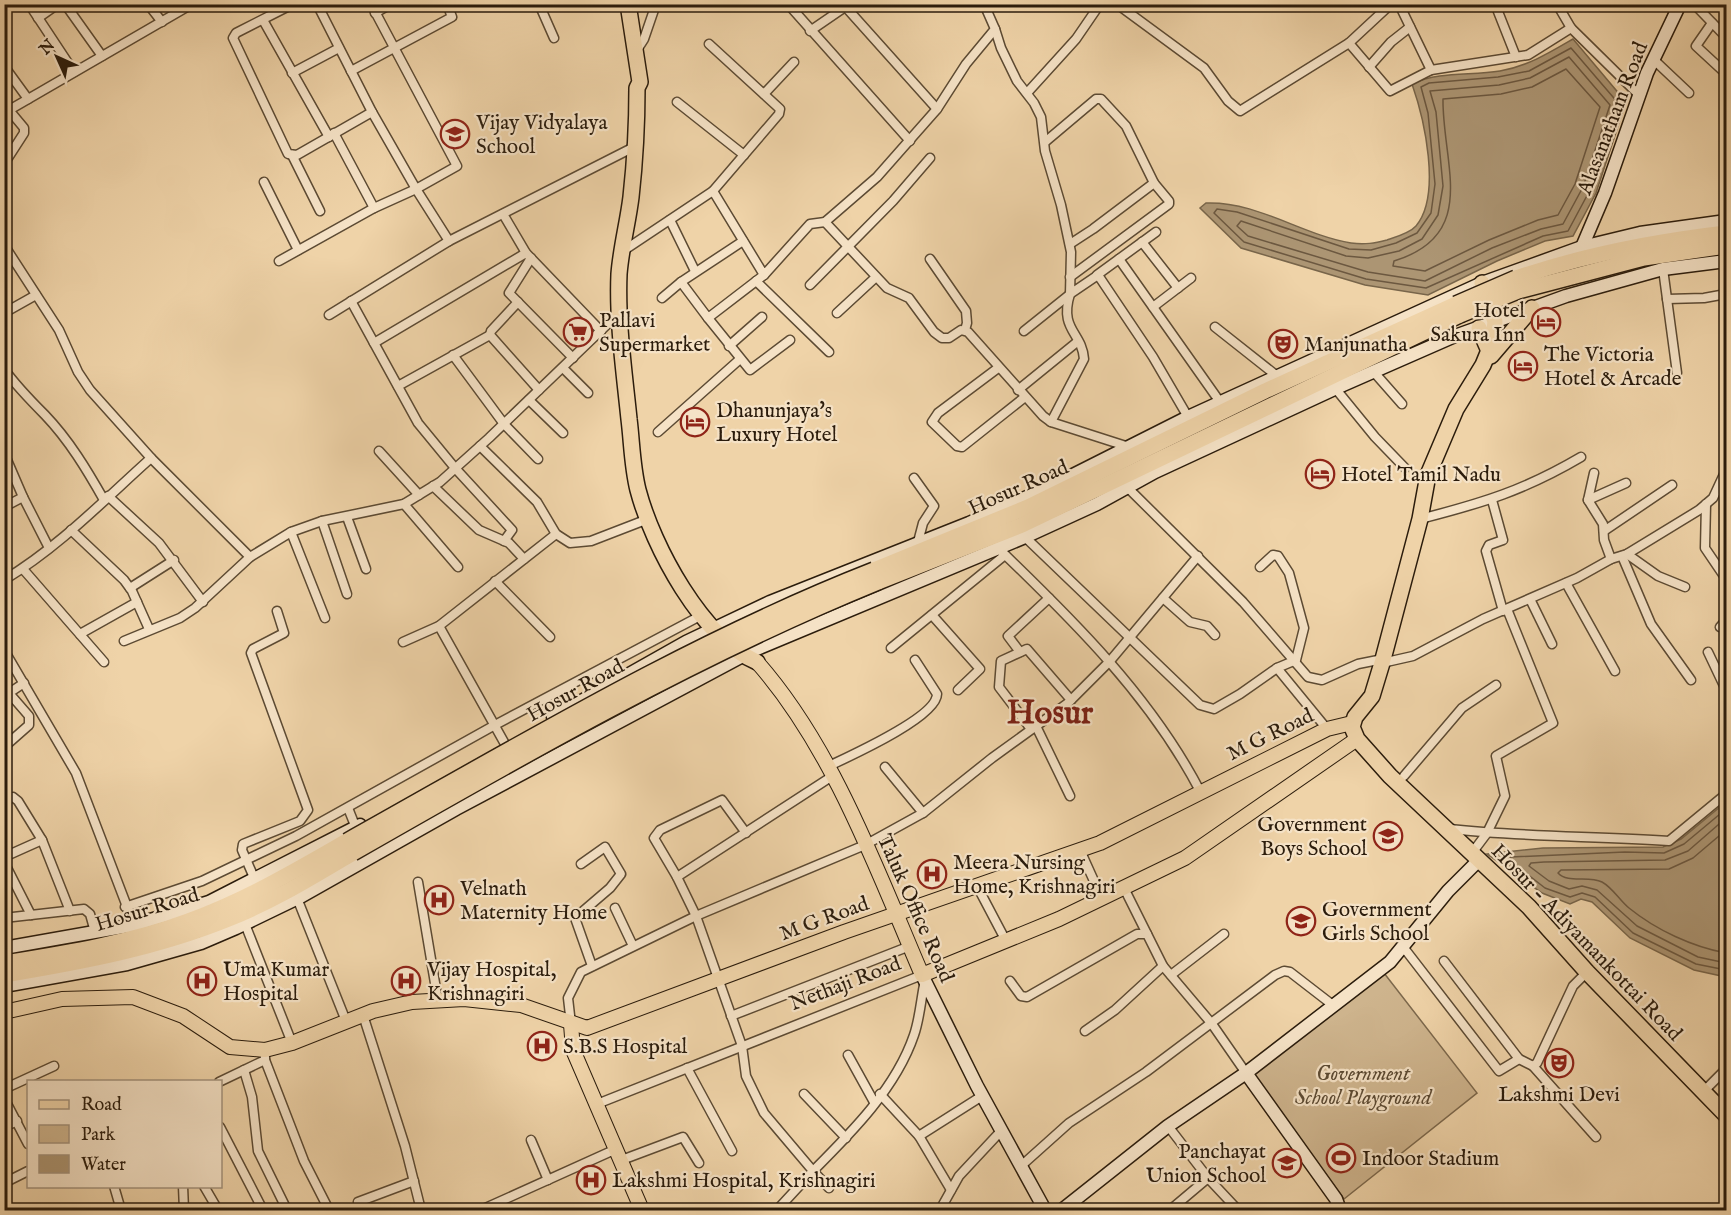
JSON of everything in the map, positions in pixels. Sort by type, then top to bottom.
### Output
[{"type":"highway","points":[[628,4],[635,55],[640,71],[637,88],[636,146],[623,251],[619,313],[632,442],[632,463],[648,519],[671,569],[702,615],[719,626],[751,656]]},
{"type":"highway","points":[[1517,284],[1577,260],[1661,242],[1726,233]]},
{"type":"highway","points":[[1517,284],[1644,258],[1726,246]]},
{"type":"highway","points":[[1482,283],[1495,322],[1489,351],[1483,366]]},
{"type":"highway","name":"Hosur Road","points":[[4,975],[86,962],[187,934],[264,903],[350,848],[635,681],[714,640],[813,594],[876,576],[1164,448],[1458,309],[1517,284]]},
{"type":"highway","points":[[1354,741],[1347,724],[1372,696],[1420,519],[1428,475],[1456,409],[1483,366],[1532,308]]},
{"type":"highway","points":[[1479,328],[1489,351]]},
{"type":"highway","points":[[632,442],[636,448],[654,519],[691,585],[719,626]]},
{"type":"highway","name":"Hosur - Adiyamankottai Road","points":[[1354,741],[1375,768],[1397,776],[1444,828],[1529,907],[1587,972],[1726,1115]]},
{"type":"highway","name":"Hosur Road","points":[[4,963],[46,957],[62,947],[190,921],[350,848]]},
{"type":"main road","name":"Taluk Office Road","points":[[751,656],[784,692],[831,770],[924,977]]},
{"type":"main road","name":"M G Road","points":[[571,1024],[587,1028],[896,914],[1100,843],[1328,729],[1347,724]]},
{"type":"main road","name":"Nethaji Road","points":[[924,977],[1059,919],[1185,858],[1354,741]]},
{"type":"main road","points":[[4,1012],[62,999],[133,997],[183,1017],[230,1047],[265,1055],[346,1021],[412,1002],[464,999],[521,1005],[571,1024],[573,1050],[642,1210]]},
{"type":"street","points":[[28,4],[75,72]]},
{"type":"street","points":[[38,18],[58,4]]},
{"type":"street","points":[[65,4],[102,56]]},
{"type":"street","points":[[148,4],[162,22]]},
{"type":"street","points":[[4,164],[24,133],[24,128],[7,111],[192,4]]},
{"type":"street","points":[[293,4],[236,33],[233,38],[234,45],[288,154],[292,155],[320,211]]},
{"type":"street","points":[[317,4],[372,112],[449,241]]},
{"type":"street","points":[[279,261],[374,208],[416,189],[457,166],[373,9],[391,4]]},
{"type":"street","points":[[351,71],[452,17],[447,4]]},
{"type":"street","points":[[539,4],[554,39]]},
{"type":"street","points":[[635,55],[644,39],[656,4]]},
{"type":"street","points":[[788,4],[910,141]]},
{"type":"street","points":[[984,4],[1017,81],[1041,117],[1046,142],[1045,151],[1062,205],[1070,244],[1070,294],[1065,308],[1067,322],[1084,359],[1051,422]]},
{"type":"street","points":[[1027,93],[1076,39],[1101,4]]},
{"type":"street","points":[[1117,4],[1204,68],[1228,101],[1240,111],[1349,43],[1391,4]]},
{"type":"street","points":[[1399,4],[1431,70]]},
{"type":"street","points":[[1495,4],[1516,57]]},
{"type":"street","points":[[1557,4],[1571,28],[1638,94]]},
{"type":"street","name":"Alasanatham Road","points":[[1582,247],[1605,193],[1638,94],[1680,4]]},
{"type":"street","points":[[1694,4],[1726,37]]},
{"type":"street","points":[[810,31],[844,6],[937,109]]},
{"type":"street","points":[[263,20],[292,73],[332,135],[374,208]]},
{"type":"street","points":[[1712,23],[1696,46],[1722,70]]},
{"type":"street","points":[[1369,67],[1391,42],[1410,27]]},
{"type":"street","points":[[1349,43],[1390,91],[1431,70],[1516,57],[1537,50],[1571,28]]},
{"type":"street","points":[[708,318],[764,275],[810,224],[825,222],[877,177],[937,109],[966,63],[995,29]]},
{"type":"street","points":[[623,251],[713,191],[779,114],[777,106],[709,44]]},
{"type":"street","points":[[292,73],[339,48]]},
{"type":"street","points":[[1653,59],[1689,93]]},
{"type":"street","points":[[764,94],[794,62]]},
{"type":"street","points":[[4,66],[28,99]]},
{"type":"street","points":[[1046,142],[1096,99],[1101,99],[1125,126],[1154,183],[1169,204],[1070,277]]},
{"type":"street","points":[[677,102],[744,155]]},
{"type":"street","points":[[292,155],[372,112]]},
{"type":"street","points":[[329,315],[449,241],[636,146]]},
{"type":"street","points":[[810,285],[848,249],[930,158]]},
{"type":"street","points":[[264,182],[298,250]]},
{"type":"street","points":[[1070,244],[1093,230],[1154,183]]},
{"type":"street","points":[[713,191],[764,275]]},
{"type":"street","points":[[503,214],[528,255],[602,331]]},
{"type":"street","points":[[670,220],[695,271]]},
{"type":"street","points":[[4,986],[127,964],[201,943],[245,924],[297,898],[456,809],[751,656],[1001,552],[1025,537],[1128,487],[1164,448],[1188,417],[1482,283],[1582,247],[1640,233],[1726,221]]},
{"type":"street","points":[[825,222],[887,288],[909,298],[934,332],[942,338],[949,338],[964,330],[967,323],[966,311],[930,259]]},
{"type":"street","points":[[1024,332],[1070,294],[1156,232]]},
{"type":"street","points":[[662,298],[695,271],[743,241]]},
{"type":"street","points":[[1142,242],[1178,288]]},
{"type":"street","points":[[4,245],[8,258],[36,295],[64,340],[84,382],[151,458],[250,557]]},
{"type":"street","points":[[528,255],[509,293],[573,358]]},
{"type":"street","points":[[374,343],[528,255]]},
{"type":"street","points":[[1119,259],[1220,402]]},
{"type":"street","points":[[964,330],[1022,394],[1051,422],[1129,447],[1164,448],[1335,388],[1532,308],[1663,269],[1726,261]]},
{"type":"street","points":[[1663,269],[1677,373]]},
{"type":"street","points":[[1097,276],[1153,357],[1188,417]]},
{"type":"street","points":[[837,313],[876,277]]},
{"type":"street","points":[[1153,307],[1191,278]]},
{"type":"street","points":[[756,281],[829,352]]},
{"type":"street","points":[[681,282],[746,368],[755,369],[790,340]]},
{"type":"street","points":[[1667,298],[1704,298],[1726,294]]},
{"type":"street","points":[[4,313],[36,295]]},
{"type":"street","points":[[351,301],[418,423],[455,468],[512,530],[504,541]]},
{"type":"street","points":[[398,386],[490,335],[491,331],[518,302]]},
{"type":"street","points":[[124,641],[180,618],[203,602],[250,557],[291,531],[322,521],[404,504],[433,486],[504,424],[619,313]]},
{"type":"street","points":[[729,346],[762,316]]},
{"type":"street","points":[[1215,327],[1277,376]]},
{"type":"street","points":[[490,335],[539,390]]},
{"type":"street","points":[[998,368],[938,413],[932,422],[957,446],[962,447],[1077,342]]},
{"type":"street","points":[[453,355],[504,424],[538,459]]},
{"type":"street","points":[[658,432],[739,360]]},
{"type":"street","points":[[563,368],[588,393]]},
{"type":"street","points":[[4,369],[71,448],[106,498],[159,543],[203,602]]},
{"type":"street","points":[[1373,371],[1402,404]]},
{"type":"street","points":[[4,386],[14,382]]},
{"type":"street","points":[[1335,388],[1375,437],[1405,468]]},
{"type":"street","points":[[529,400],[563,433]]},
{"type":"street","points":[[480,446],[537,502],[556,534],[570,543],[579,544],[648,519]]},
{"type":"street","points":[[4,948],[62,947],[95,933],[134,925],[209,902],[357,828],[719,626],[820,580],[1049,487],[1129,447]]},
{"type":"street","points":[[379,451],[419,495]]},
{"type":"street","points":[[4,453],[49,548]]},
{"type":"street","points":[[1420,519],[1492,500],[1545,478],[1581,457]]},
{"type":"street","points":[[4,580],[71,530],[151,458]]},
{"type":"street","points":[[1594,473],[1588,501],[1603,524],[1611,559]]},
{"type":"street","points":[[1128,487],[1198,556],[1314,680],[1322,680],[1358,664],[1413,656],[1611,559],[1624,555],[1706,504],[1713,498],[1725,475]]},
{"type":"street","points":[[914,478],[934,506],[923,523],[918,542]]},
{"type":"street","points":[[1588,501],[1626,483]]},
{"type":"street","points":[[1604,531],[1672,485]]},
{"type":"street","points":[[433,486],[479,530],[514,546],[524,559]]},
{"type":"street","points":[[4,507],[23,497]]},
{"type":"street","points":[[1062,1210],[1168,1126],[1246,1073],[1390,962],[1404,948],[1476,856],[1505,796],[1496,756],[1553,723],[1505,610],[1486,551],[1489,545],[1503,540],[1492,500]]},
{"type":"street","points":[[404,504],[458,567]]},
{"type":"street","points":[[1706,504],[1705,548],[1726,579]]},
{"type":"street","points":[[347,517],[366,569]]},
{"type":"street","points":[[322,521],[347,594]]},
{"type":"street","points":[[71,530],[130,588],[149,629]]},
{"type":"street","points":[[291,531],[325,618]]},
{"type":"street","points":[[403,642],[439,626],[556,534]]},
{"type":"street","points":[[1025,537],[1200,705],[1214,709],[1277,668],[1296,660]]},
{"type":"street","points":[[1001,552],[1110,661],[1180,754],[1200,791]]},
{"type":"street","points":[[891,648],[932,615],[1001,552]]},
{"type":"street","points":[[1260,567],[1276,554],[1289,573],[1304,628],[1296,660]]},
{"type":"street","points":[[1624,555],[1658,576],[1685,587]]},
{"type":"street","points":[[1624,555],[1651,624],[1691,680]]},
{"type":"street","points":[[571,1024],[568,998],[581,972],[696,916],[865,846],[923,813],[1071,700],[1110,661],[1198,556]]},
{"type":"street","points":[[130,588],[174,561]]},
{"type":"street","points":[[23,568],[104,662]]},
{"type":"street","points":[[495,581],[550,637]]},
{"type":"street","points":[[1566,583],[1615,670]]},
{"type":"street","points":[[1020,652],[1008,636],[1049,598]]},
{"type":"street","points":[[1162,598],[1190,622],[1207,626],[1215,635]]},
{"type":"street","points":[[1530,599],[1552,644]]},
{"type":"street","points":[[80,634],[137,602]]},
{"type":"street","points":[[255,880],[241,846],[300,821],[308,810],[251,653],[284,633],[277,611]]},
{"type":"street","points":[[126,907],[202,881],[247,861],[702,615]]},
{"type":"street","points":[[932,615],[980,669],[958,690]]},
{"type":"street","points":[[439,626],[505,744]]},
{"type":"street","points":[[1070,796],[1034,728],[999,687],[1001,662],[1027,649],[1071,700]]},
{"type":"street","points":[[4,650],[76,773],[134,925]]},
{"type":"street","points":[[1708,652],[1724,678],[1726,690]]},
{"type":"street","points":[[678,877],[746,833],[831,770],[909,724],[935,702],[937,694],[915,660]]},
{"type":"street","points":[[1277,668],[1328,729]]},
{"type":"street","points":[[4,747],[29,725],[28,716],[9,693],[24,683]]},
{"type":"street","points":[[1397,776],[1462,708],[1496,685]]},
{"type":"street","points":[[885,767],[923,813]]},
{"type":"street","points":[[1444,828],[1487,833],[1575,835],[1669,841],[1726,794]]},
{"type":"street","points":[[4,799],[13,797],[18,801],[42,840],[70,911]]},
{"type":"street","points":[[746,833],[722,800],[660,830],[654,838],[678,877],[696,916],[742,1046],[746,1076],[764,1113],[829,1188]]},
{"type":"street","points":[[348,808],[357,828]]},
{"type":"street","points":[[4,857],[42,840]]},
{"type":"street","points":[[581,864],[605,848],[621,874],[610,888],[575,918],[592,966]]},
{"type":"street","points":[[1080,850],[1094,881]]},
{"type":"street","points":[[4,862],[31,915]]},
{"type":"street","points":[[418,882],[438,1001]]},
{"type":"street","points":[[977,886],[1006,941]]},
{"type":"street","points":[[1124,888],[1163,966],[1212,1024],[1336,1199],[1340,1210]]},
{"type":"street","points":[[297,898],[346,1021]]},
{"type":"street","points":[[615,908],[633,946]]},
{"type":"street","points":[[4,918],[88,911],[95,933]]},
{"type":"street","points":[[245,924],[292,1043]]},
{"type":"street","points":[[1010,981],[1021,996],[1027,997],[1137,934],[1147,934]]},
{"type":"street","points":[[1171,975],[1224,934]]},
{"type":"street","points":[[731,1016],[910,946]]},
{"type":"street","points":[[1404,948],[1495,1070],[1502,1070],[1519,1059]]},
{"type":"street","points":[[1444,961],[1519,1059],[1533,1066],[1596,1137]]},
{"type":"street","points":[[1085,1031],[1115,1010],[1163,966]]},
{"type":"street","points":[[1021,1166],[1069,1123],[1284,971],[1290,972],[1334,1006]]},
{"type":"street","points":[[1533,1066],[1537,1064],[1573,986],[1587,972]]},
{"type":"street","points":[[777,1210],[846,1138],[895,1074],[914,1035],[924,977]]},
{"type":"street","name":"Nethaji Road","points":[[597,1104],[924,977]]},
{"type":"street","name":"Taluk Office Road","points":[[924,977],[982,1096],[1045,1210]]},
{"type":"street","points":[[363,1015],[421,1208],[410,1210]]},
{"type":"street","points":[[222,1081],[244,1070],[265,1055],[304,1161],[329,1210]]},
{"type":"street","points":[[848,1055],[874,1102]]},
{"type":"street","points":[[4,1089],[54,1066]]},
{"type":"street","points":[[687,1068],[732,1151]]},
{"type":"street","points":[[1703,1092],[1726,1069]]},
{"type":"street","points":[[244,1070],[252,1097],[258,1150],[287,1210]]},
{"type":"street","points":[[804,1094],[846,1138]]},
{"type":"street","points":[[880,1094],[920,1136],[951,1190]]},
{"type":"street","points":[[920,1136],[982,1096]]},
{"type":"street","points":[[4,1098],[27,1142]]},
{"type":"street","points":[[4,1127],[16,1121]]},
{"type":"street","points":[[1168,1126],[1208,1178],[1238,1210]]},
{"type":"street","points":[[222,1130],[262,1210]]},
{"type":"street","points":[[940,1210],[959,1176],[1001,1131]]},
{"type":"street","points":[[481,1210],[548,1180],[617,1156],[683,1137],[699,1163]]},
{"type":"street","points":[[531,1140],[548,1180]]},
{"type":"street","points":[[4,1183],[27,1172]]},
{"type":"street","points":[[1170,1210],[1208,1178]]},
{"type":"street","points":[[358,1202],[414,1181]]},
{"type":"street","points":[[115,1188],[121,1210]]},
{"type":"street","points":[[183,1188],[184,1210]]},
{"type":"street","points":[[205,1188],[218,1210]]},
{"type":"green space","name":"Government School Playground","points":[[1384,973],[1477,1093],[1344,1199],[1252,1073]]},
{"type":"water","points":[[1573,39],[1626,102],[1596,193],[1573,236],[1545,241],[1497,261],[1428,295],[1365,285],[1241,248],[1200,208],[1206,203],[1243,207],[1333,239],[1351,243],[1374,243],[1410,231],[1416,226],[1424,212],[1429,176],[1425,136],[1412,84],[1444,75],[1510,69],[1538,58]]},
{"type":"water","points":[[1726,802],[1726,977],[1694,970],[1630,938],[1592,902],[1581,899],[1570,904],[1542,893],[1487,854],[1543,848],[1663,847],[1681,839]]},
{"type":"place","name":"Vijay Vidyalaya School","points":[[455,134]]},
{"type":"place","name":"Hotel Sakura Inn","points":[[1546,322]]},
{"type":"place","name":"Pallavi Supermarket","points":[[578,332]]},
{"type":"place","name":"Manjunatha","points":[[1283,344]]},
{"type":"place","name":"The Victoria Hotel & Arcade","points":[[1523,366]]},
{"type":"place","name":"Dhanunjaya's Luxury Hotel","points":[[695,422]]},
{"type":"place","name":"Hotel Tamil Nadu","points":[[1320,474]]},
{"type":"place","name":"Government Boys School","points":[[1388,836]]},
{"type":"place","name":"Meera Nursing Home, Krishnagiri","points":[[932,874]]},
{"type":"place","name":"Velnath Maternity Home","points":[[439,900]]},
{"type":"place","name":"Government Girls School","points":[[1301,921]]},
{"type":"place","name":"Uma Kumar Hospital","points":[[202,981]]},
{"type":"place","name":"Vijay Hospital, Krishnagiri","points":[[406,981]]},
{"type":"place","name":"S.B.S Hospital","points":[[542,1046]]},
{"type":"place","name":"Lakshmi Devi","points":[[1559,1063]]},
{"type":"place","name":"Indoor Stadium","points":[[1341,1158]]},
{"type":"place","name":"Panchayat Union School","points":[[1287,1163]]},
{"type":"place","name":"Lakshmi Hospital, Krishnagiri","points":[[591,1180]]},
{"type":"district","name":"Hosur","points":[[1050,711]]}]
